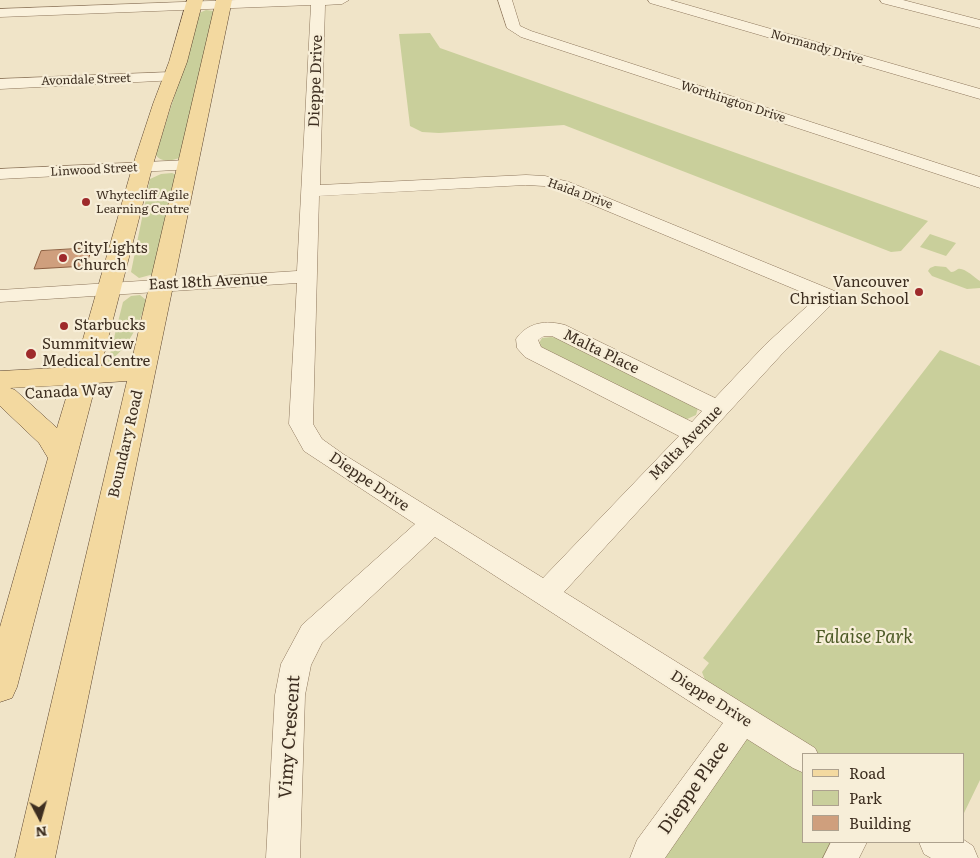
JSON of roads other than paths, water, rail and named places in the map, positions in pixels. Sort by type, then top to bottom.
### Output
[{"type":"main road","name":"Boundary Road","points":[[35,858],[224,2]]},
{"type":"main road","points":[[0,687],[142,168],[194,3]]},
{"type":"main road","name":"Canada Way","points":[[2,391],[140,380]]},
{"type":"main road","points":[[2,391],[49,436],[63,459]]},
{"type":"street","points":[[0,14],[194,3],[342,0]]},
{"type":"street","name":"Worthington Drive","points":[[505,0],[514,28],[526,34],[980,183]]},
{"type":"street","name":"Normandy Drive","points":[[655,0],[980,94]]},
{"type":"street","points":[[887,0],[980,24]]},
{"type":"street","name":"Dieppe Drive","points":[[318,1],[312,191],[301,424],[313,444],[334,460],[433,524],[802,757]]},
{"type":"street","name":"Avondale Street","points":[[0,84],[172,77]]},
{"type":"street","name":"Linwood Street","points":[[0,174],[189,165]]},
{"type":"street","name":"Haida Drive","points":[[312,191],[526,180],[545,181],[563,186],[830,296]]},
{"type":"street","name":"East 18th Avenue","points":[[0,296],[307,276]]},
{"type":"street","name":"Malta Avenue","points":[[544,594],[719,410],[773,350],[830,296]]},
{"type":"street","name":"Malta Place","points":[[695,434],[533,352],[528,348],[527,338],[535,331],[558,330],[719,410]]},
{"type":"street","name":"Vimy Crescent","points":[[283,858],[290,695],[296,664],[312,634],[433,524]]},
{"type":"street","name":"Dieppe Place","points":[[647,858],[743,720]]},
{"type":"street","points":[[840,858],[849,843]]},
{"type":"street","points":[[938,843],[961,858]]},
{"type":"place","name":"Whytecliff Agile Learning Centre","points":[[86,202]]},
{"type":"place","name":"CityLights Church","points":[[63,258]]},
{"type":"place","name":"Vancouver Christian School","points":[[919,292]]},
{"type":"place","name":"Starbucks","points":[[64,326]]},
{"type":"place","name":"Summitview Medical Centre","points":[[31,354]]},
{"type":"park label","name":"Falaise Park","points":[[864,638]]}]
